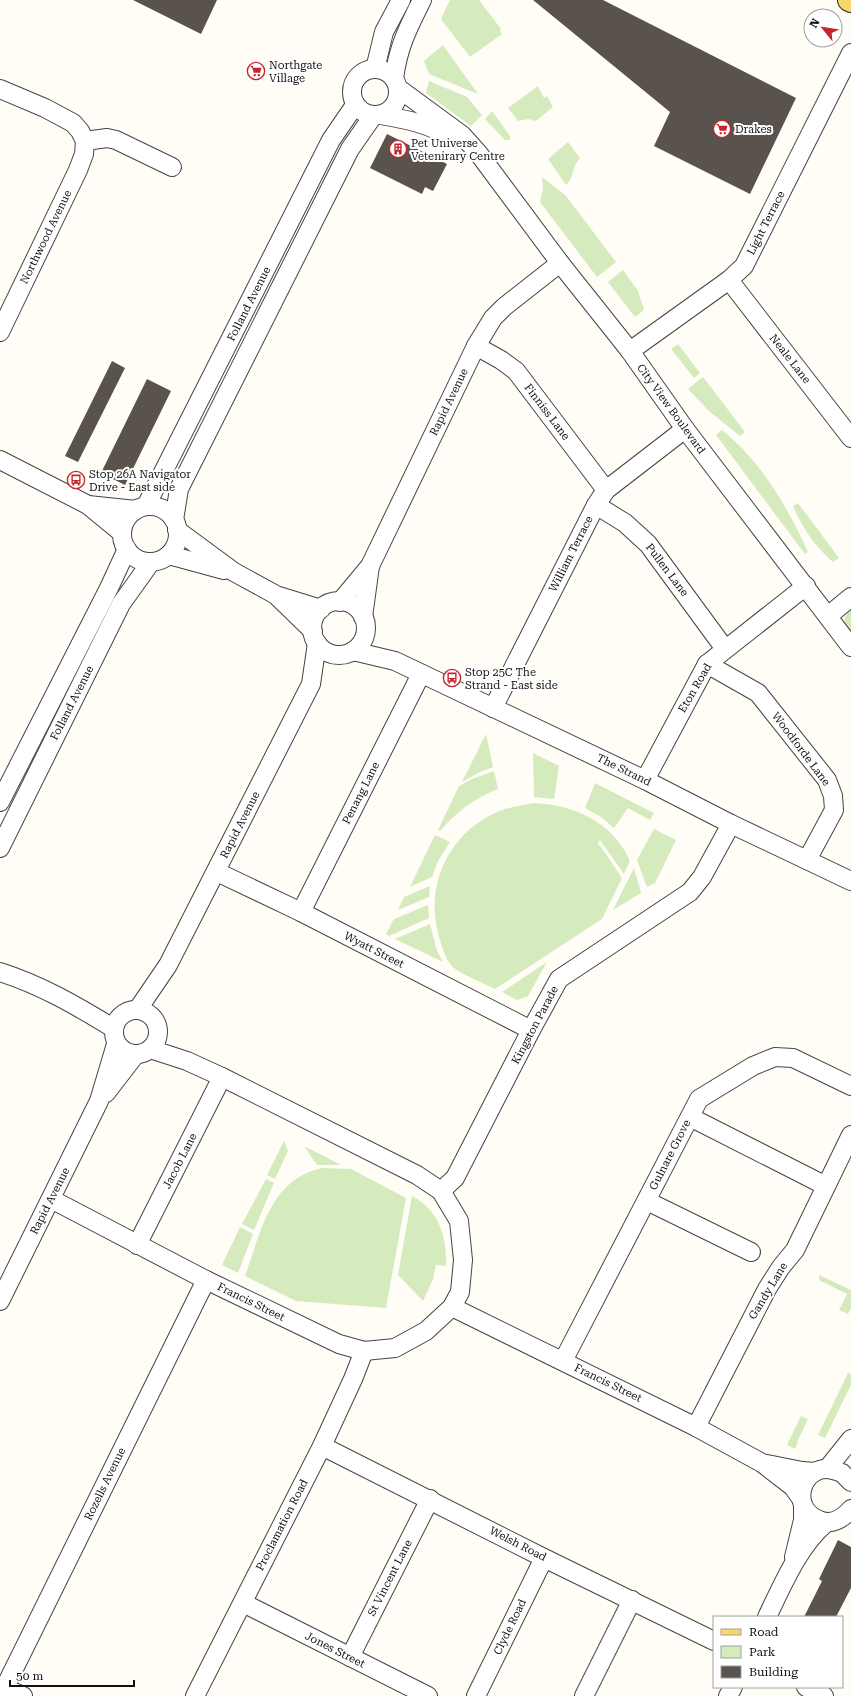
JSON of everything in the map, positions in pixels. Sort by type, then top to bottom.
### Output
[{"type":"street","points":[[375,69],[384,32],[401,0]]},
{"type":"street","points":[[396,83],[385,71],[375,69],[364,72],[358,76],[352,90],[352,98],[355,105],[360,110],[376,116],[392,108],[398,95],[396,83],[397,56],[408,28],[422,0]]},
{"type":"street","name":"Light Terrace","points":[[630,351],[729,280],[744,266],[851,53]]},
{"type":"street","name":"City View Boulevard","points":[[396,83],[462,135],[560,263],[630,351],[685,429],[851,647]]},
{"type":"street","points":[[0,89],[44,108],[73,123],[80,131],[85,141],[107,138],[116,140],[172,167]]},
{"type":"street","name":"Folland Avenue","points":[[141,508],[331,140],[355,105]]},
{"type":"street","name":"City View Boulevard","points":[[376,116],[410,120],[442,132],[460,143],[491,171]]},
{"type":"street","name":"Folland Avenue","points":[[176,525],[179,489],[350,149],[376,116]]},
{"type":"street","name":"Northwood Avenue","points":[[0,332],[78,170],[84,154],[85,141]]},
{"type":"street","name":"Rapid Avenue","points":[[340,602],[370,566],[476,346],[493,318],[504,307],[560,263]]},
{"type":"street","name":"Neale Lane","points":[[729,280],[851,438]]},
{"type":"street","name":"Finniss Lane","points":[[476,346],[516,371],[606,490]]},
{"type":"street","name":"William Terrace","points":[[493,708],[596,505],[606,490],[685,429]]},
{"type":"street","points":[[0,460],[88,505],[124,541],[133,556],[142,561],[151,562],[161,560],[169,555],[178,539],[176,525]]},
{"type":"street","points":[[88,505],[141,508],[157,507],[167,512],[176,525],[234,572],[276,595],[321,609]]},
{"type":"street","name":"Pullen Lane","points":[[596,505],[625,523],[648,544],[725,649]]},
{"type":"street","points":[[124,541],[126,520],[141,508]]},
{"type":"street","name":"Folland Avenue","points":[[0,802],[109,588],[124,541]]},
{"type":"street","points":[[169,555],[234,572]]},
{"type":"street","name":"Folland Avenue","points":[[0,848],[121,604],[151,562]]},
{"type":"street","name":"Rapid Avenue","points":[[364,625],[370,566]]},
{"type":"street","name":"Eton Road","points":[[645,780],[707,664],[806,586]]},
{"type":"street","points":[[276,595],[315,637],[323,650],[331,654],[347,653],[359,647],[364,625],[354,606],[340,602],[333,602],[321,609],[316,615],[313,623],[315,637]]},
{"type":"street","points":[[828,616],[851,597]]},
{"type":"street","name":"The Strand","points":[[364,625],[395,661]]},
{"type":"street","name":"Rapid Avenue","points":[[0,1301],[99,1102],[133,1024],[168,965],[217,872],[311,684],[315,637]]},
{"type":"street","name":"Rapid Avenue","points":[[311,684],[347,653]]},
{"type":"street","name":"The Strand","points":[[347,653],[395,661],[645,780],[731,824],[851,881]]},
{"type":"street","name":"Woodforde Lane","points":[[707,664],[758,693],[827,780],[834,796],[834,810],[807,860]]},
{"type":"street","name":"Penang Lane","points":[[301,912],[421,674]]},
{"type":"street","name":"Kingston Parade","points":[[441,1191],[455,1178],[559,979],[690,892],[702,877],[731,824]]},
{"type":"street","name":"Wyatt Street","points":[[217,872],[301,912],[531,1030]]},
{"type":"street","points":[[0,961],[24,980]]},
{"type":"street","points":[[0,972],[24,980],[70,1002],[133,1024]]},
{"type":"street","name":"Rapid Avenue","points":[[99,1102],[143,1052],[154,1044],[133,1024]]},
{"type":"street","name":"Francis Street","points":[[51,1200],[206,1280],[338,1344],[364,1351],[395,1348],[426,1331],[452,1307],[460,1292],[463,1260],[459,1221],[441,1191],[417,1175],[188,1061],[133,1024],[122,1050],[128,1053],[143,1052],[188,1061]]},
{"type":"street","name":"Gulnare Grove","points":[[563,1361],[699,1099],[753,1066],[775,1057],[794,1058],[851,1086]]},
{"type":"street","name":"Jacob Lane","points":[[137,1245],[222,1077]]},
{"type":"street","points":[[690,1117],[826,1186]]},
{"type":"street","name":"Gandy Lane","points":[[696,1427],[767,1289],[780,1267],[794,1250],[851,1135]]},
{"type":"street","points":[[647,1201],[751,1252]]},
{"type":"street","name":"Rozells Avenue","points":[[2,1687],[206,1280]]},
{"type":"street","name":"Francis Street","points":[[452,1307],[696,1427],[762,1463],[793,1487],[812,1518],[842,1518]]},
{"type":"street","name":"Proclamation Road","points":[[195,1696],[322,1446],[353,1379],[364,1351]]},
{"type":"street","points":[[792,1565],[803,1520],[802,1502],[804,1482],[821,1470],[851,1439]]},
{"type":"street","name":"Welsh Road","points":[[322,1446],[430,1499],[544,1558],[713,1640]]},
{"type":"street","name":"Francis Street","points":[[762,1463],[802,1471],[821,1470],[841,1472],[851,1482]]},
{"type":"street","name":"St Vincent Lane","points":[[350,1657],[430,1499]]},
{"type":"street","points":[[767,1616],[792,1565],[818,1529],[842,1518]]},
{"type":"street","name":"Clyde Road","points":[[476,1696],[544,1558]]},
{"type":"street","points":[[584,1696],[632,1600]]},
{"type":"street","name":"Jones Street","points":[[243,1603],[428,1696]]},
{"type":"street","points":[[2,1687],[23,1696]]},
{"type":"street","points":[[808,1688],[824,1696]]},
{"type":"green space","points":[[450,0],[479,0],[501,29],[500,31],[502,34],[470,57],[441,19]]},
{"type":"green space","points":[[443,45],[478,94],[429,74],[424,61]]},
{"type":"green space","points":[[429,81],[467,97],[482,115],[471,126],[426,93]]},
{"type":"green space","points":[[538,86],[544,98],[547,96],[553,107],[536,121],[528,119],[518,121],[508,108]]},
{"type":"green space","points":[[492,111],[510,136],[510,140],[505,140],[485,119]]},
{"type":"green space","points":[[568,142],[580,158],[577,161],[569,182],[566,185],[548,159]]},
{"type":"green space","points":[[542,177],[566,196],[616,262],[597,277],[540,202],[543,188]]},
{"type":"green space","points":[[623,270],[638,291],[644,310],[635,317],[608,282]]},
{"type":"green space","points":[[678,344],[700,373],[694,378],[671,349]]},
{"type":"green space","points":[[703,377],[745,432],[740,436],[710,412],[688,389]]},
{"type":"green space","points":[[722,430],[749,456],[772,486],[792,519],[808,552],[805,554],[716,435]]},
{"type":"green space","points":[[798,503],[839,558],[833,562],[820,550],[805,529],[793,506]]},
{"type":"green space","points":[[851,609],[851,637],[845,626],[845,619]]},
{"type":"green space","points":[[486,734],[493,767],[462,782]]},
{"type":"green space","points":[[533,753],[559,766],[554,799],[534,797]]},
{"type":"green space","points":[[494,771],[498,789],[466,806],[440,831],[438,830],[459,786],[472,779]]},
{"type":"green space","points":[[595,783],[654,813],[650,820],[628,808],[614,828],[601,817],[585,808]]},
{"type":"green space","points":[[533,803],[563,807],[590,818],[613,836],[623,847],[630,861],[624,874],[600,840],[598,844],[622,878],[602,919],[495,989],[457,970],[451,965],[446,957],[439,936],[435,914],[435,896],[438,879],[445,862],[465,833],[479,822],[504,809]]},
{"type":"green space","points":[[654,829],[676,840],[655,883],[647,887],[637,860]]},
{"type":"green space","points":[[435,835],[450,842],[438,861],[432,877],[410,887]]},
{"type":"green space","points":[[634,868],[641,893],[613,910]]},
{"type":"green space","points":[[430,886],[429,897],[398,910],[404,897]]},
{"type":"green space","points":[[428,905],[429,918],[389,936],[386,934],[394,919]]},
{"type":"green space","points":[[430,924],[437,951],[443,962],[395,939]]},
{"type":"green space","points":[[547,962],[528,996],[517,1000],[502,992]]},
{"type":"green space","points":[[284,1141],[288,1151],[275,1179],[267,1175]]},
{"type":"green space","points":[[304,1146],[341,1165],[317,1165]]},
{"type":"green space","points":[[322,1168],[351,1169],[406,1198],[386,1308],[296,1301],[245,1276],[263,1225],[279,1195],[290,1183],[304,1174]]},
{"type":"green space","points":[[266,1179],[274,1183],[254,1230],[242,1224]]},
{"type":"green space","points":[[412,1196],[429,1209],[435,1217],[440,1225],[445,1245],[446,1266],[436,1265],[433,1279],[423,1301],[398,1275]]},
{"type":"green space","points":[[240,1227],[253,1234],[238,1273],[222,1265]]},
{"type":"green space","points":[[819,1275],[851,1290],[851,1308],[848,1314],[839,1310],[847,1294],[819,1280]]},
{"type":"green space","points":[[848,1373],[851,1374],[851,1385],[825,1438],[818,1435]]},
{"type":"green space","points":[[801,1416],[808,1419],[795,1449],[787,1445]]},
{"type":"building","points":[[133,0],[217,0],[201,34]]},
{"type":"building","points":[[533,0],[603,0],[796,98],[750,194],[654,146],[670,112]]},
{"type":"building","name":"Pet Universe Vetenirary Centre","points":[[387,134],[447,164],[433,191],[425,187],[422,194],[370,168]]},
{"type":"building","points":[[112,361],[125,368],[78,462],[65,456]]},
{"type":"building","points":[[147,379],[171,391],[125,485],[101,473]]},
{"type":"building","points":[[838,1540],[851,1547],[851,1588],[837,1616],[804,1616],[822,1581],[819,1579]]},
{"type":"place","name":"Northgate Village","points":[[256,71]]},
{"type":"place","name":"Drakes","points":[[722,129]]},
{"type":"place","name":"Pet Universe Vetenirary Centre","points":[[398,149]]},
{"type":"place","name":"Stop 26A Navigator Drive - East side","points":[[76,480]]},
{"type":"place","name":"Stop 25C The Strand - East side","points":[[452,678]]}]
